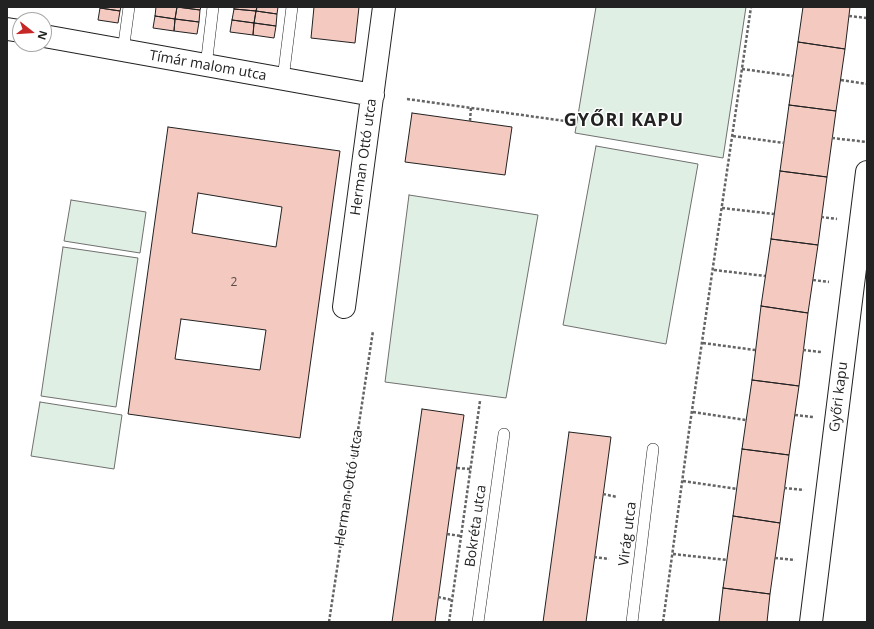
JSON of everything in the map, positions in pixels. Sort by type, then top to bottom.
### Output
[{"type":"street","name":"Herman Ottó utca","points":[[344,306],[384,7]]},
{"type":"street","name":"Tímár malom utca","points":[[52,38],[372,95]]},
{"type":"street","name":"Győri kapu","points":[[811,622],[867,172]]},
{"type":"lane","points":[[122,51],[128,7]]},
{"type":"lane","points":[[206,66],[213,7]]},
{"type":"lane","points":[[283,79],[292,7]]},
{"type":"lane","name":"Bokréta utca","points":[[478,622],[504,434]]},
{"type":"lane","name":"Virág utca","points":[[632,622],[653,449]]},
{"type":"path","points":[[663,622],[751,7]]},
{"type":"path","points":[[849,16],[867,18]]},
{"type":"path","points":[[742,69],[793,76]]},
{"type":"path","points":[[841,80],[867,84]]},
{"type":"path","points":[[407,99],[565,121]]},
{"type":"path","points":[[470,121],[471,107]]},
{"type":"path","points":[[733,136],[784,143]]},
{"type":"path","points":[[832,138],[867,142]]},
{"type":"path","points":[[722,208],[774,214]]},
{"type":"path","points":[[714,270],[765,276]]},
{"type":"path","name":"Herman Ottó utca","points":[[329,622],[373,331]]},
{"type":"path","points":[[703,343],[755,350]]},
{"type":"path","points":[[449,622],[480,401]]},
{"type":"path","points":[[693,412],[746,420]]},
{"type":"path","points":[[456,468],[470,469]]},
{"type":"path","points":[[683,481],[736,489]]},
{"type":"path","points":[[603,494],[617,496]]},
{"type":"path","points":[[447,534],[461,536]]},
{"type":"path","points":[[673,554],[727,560]]},
{"type":"path","points":[[594,557],[609,558]]},
{"type":"path","points":[[438,597],[452,600]]},
{"type":"green space","points":[[596,7],[746,7],[723,158],[575,133]]},
{"type":"green space","points":[[596,146],[698,164],[666,344],[563,325]]},
{"type":"green space","points":[[409,195],[538,215],[506,398],[385,382]]},
{"type":"green space","points":[[71,200],[146,212],[140,253],[64,241]]},
{"type":"green space","points":[[63,247],[138,258],[116,407],[41,396]]},
{"type":"green space","points":[[40,402],[122,415],[114,469],[31,456]]},
{"type":"building","points":[[100,7],[121,7],[120,11]]},
{"type":"building","points":[[156,7],[177,7],[175,19],[155,16]]},
{"type":"building","points":[[177,7],[200,10],[199,22],[175,19]]},
{"type":"building","points":[[177,7],[201,7],[200,10]]},
{"type":"building","points":[[234,7],[257,7],[256,11],[234,9]]},
{"type":"building","points":[[257,7],[278,7],[277,14],[256,11]]},
{"type":"building","points":[[314,7],[359,7],[355,43],[311,38]]},
{"type":"building","points":[[803,7],[850,7],[845,49],[798,42]]},
{"type":"building","points":[[100,8],[120,11],[118,23],[98,20]]},
{"type":"building","points":[[234,9],[256,11],[254,23],[232,20]]},
{"type":"building","points":[[256,11],[277,14],[276,26],[254,23]]},
{"type":"building","points":[[155,16],[175,19],[174,31],[153,28]]},
{"type":"building","points":[[175,19],[199,22],[197,34],[174,31]]},
{"type":"building","points":[[232,20],[254,23],[253,35],[230,32]]},
{"type":"building","points":[[254,23],[276,26],[274,38],[253,35]]},
{"type":"building","points":[[798,42],[845,49],[836,111],[789,105]]},
{"type":"building","points":[[789,105],[836,111],[827,177],[780,171]]},
{"type":"building","points":[[412,113],[512,127],[505,175],[405,162]]},
{"type":"building","points":[[168,127],[340,151],[300,438],[128,414]],"holes":[[[198,193],[282,207],[276,247],[192,233]],[[181,319],[266,330],[260,370],[175,359]]]},
{"type":"building","points":[[780,171],[827,177],[818,245],[771,239]]},
{"type":"building","points":[[771,239],[818,245],[808,313],[761,306]]},
{"type":"building","points":[[761,306],[808,313],[799,386],[752,380]]},
{"type":"building","points":[[752,380],[799,386],[789,455],[742,449]]},
{"type":"building","points":[[422,409],[464,415],[435,622],[392,622]]},
{"type":"building","points":[[569,432],[611,437],[586,622],[543,622]]},
{"type":"building","points":[[742,449],[789,455],[780,523],[733,516]]},
{"type":"building","points":[[733,516],[780,523],[770,594],[723,588]]},
{"type":"building","points":[[723,588],[770,594],[767,622],[719,622]]},
{"type":"district","name":"GYŐRI KAPU","points":[[624,121]]}]
